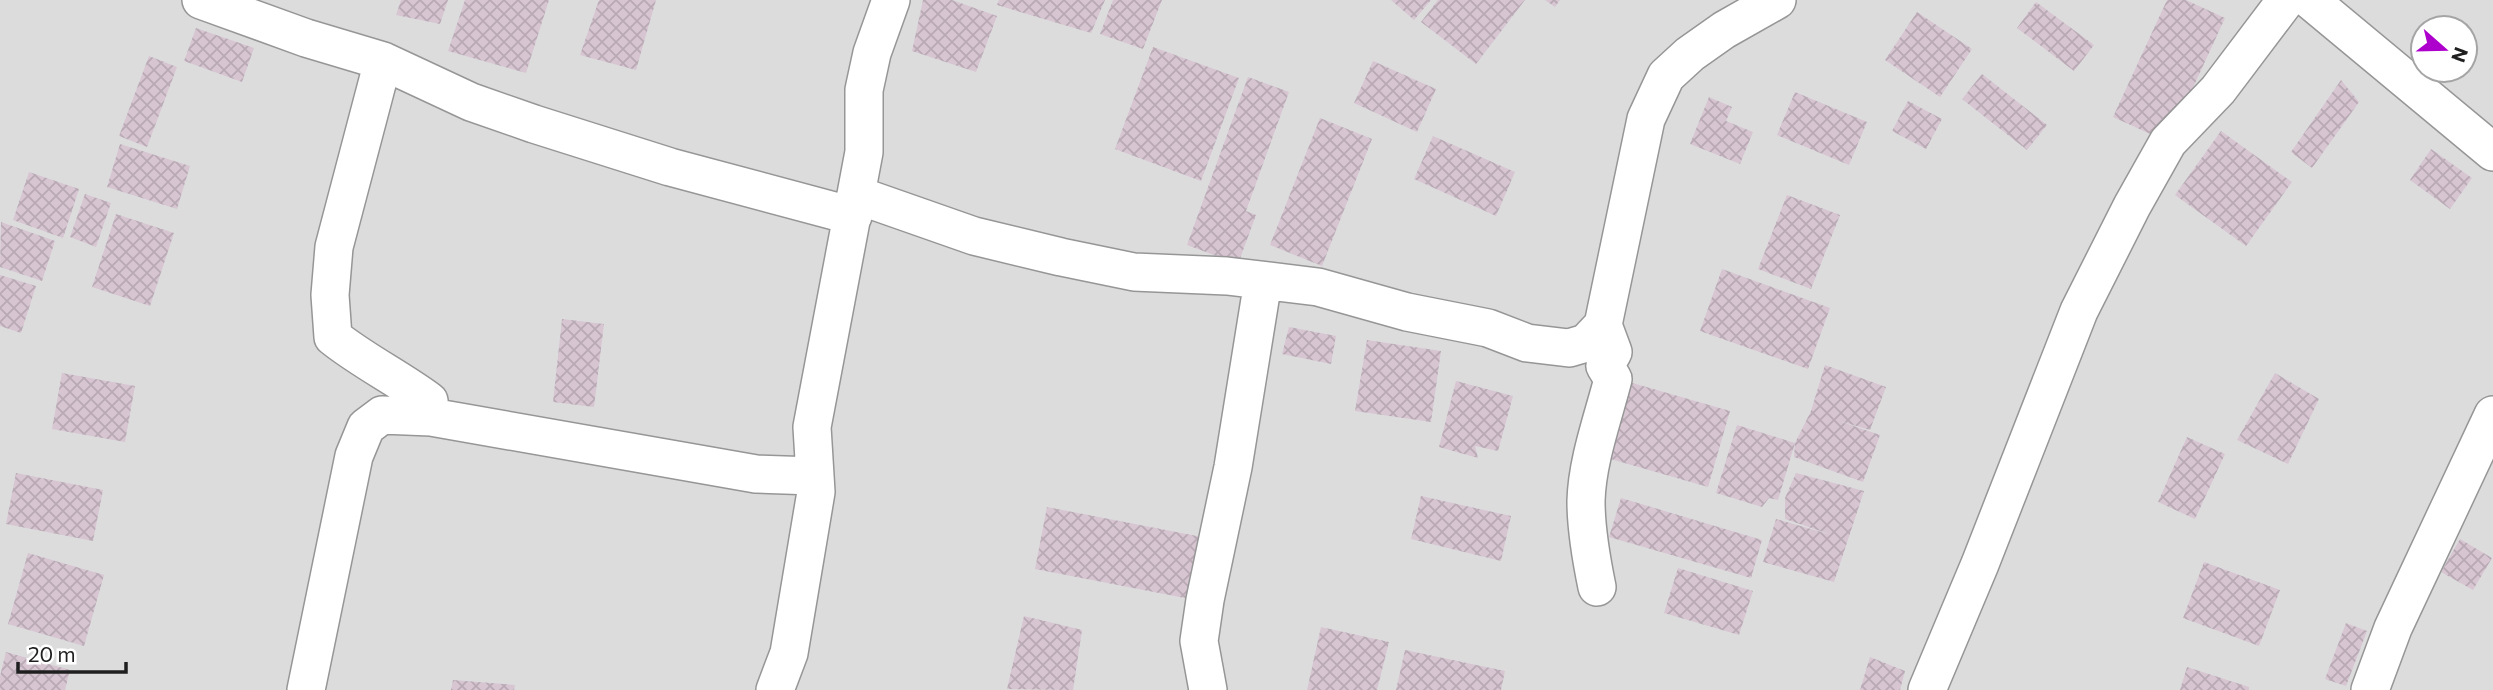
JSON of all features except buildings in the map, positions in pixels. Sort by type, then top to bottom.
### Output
[{"type":"street","points":[[201,0],[306,38],[383,61],[471,102],[670,167],[855,206],[1060,257],[1134,272],[1227,276],[1318,287],[1407,312],[1488,328],[1527,343],[1569,348],[1586,343],[1603,325],[1646,119],[1666,76],[1689,54],[1724,30],[1777,0]]},
{"type":"street","points":[[775,690],[789,653],[816,492],[812,427],[855,206],[863,152],[864,90],[872,53],[891,0]]},
{"type":"street","points":[[1927,690],[1980,564],[2079,311],[2132,206],[2168,142],[2218,90],[2286,0]]},
{"type":"street","points":[[2310,0],[2493,152]]},
{"type":"street","points":[[383,61],[334,247],[330,295],[333,337],[429,401],[431,417]]},
{"type":"street","points":[[1208,690],[1199,641],[1233,467],[1263,281]]},
{"type":"street","points":[[1597,587],[1588,542],[1586,499],[1591,463],[1613,379],[1605,366],[1614,352],[1603,325]]},
{"type":"street","points":[[306,690],[354,456],[366,427],[382,415],[431,417],[757,474],[814,477]]},
{"type":"street","points":[[2371,690],[2393,628],[2493,415]]},
{"type":"shaded area","points":[[0,0],[2493,0],[2493,690],[0,690]]}]
